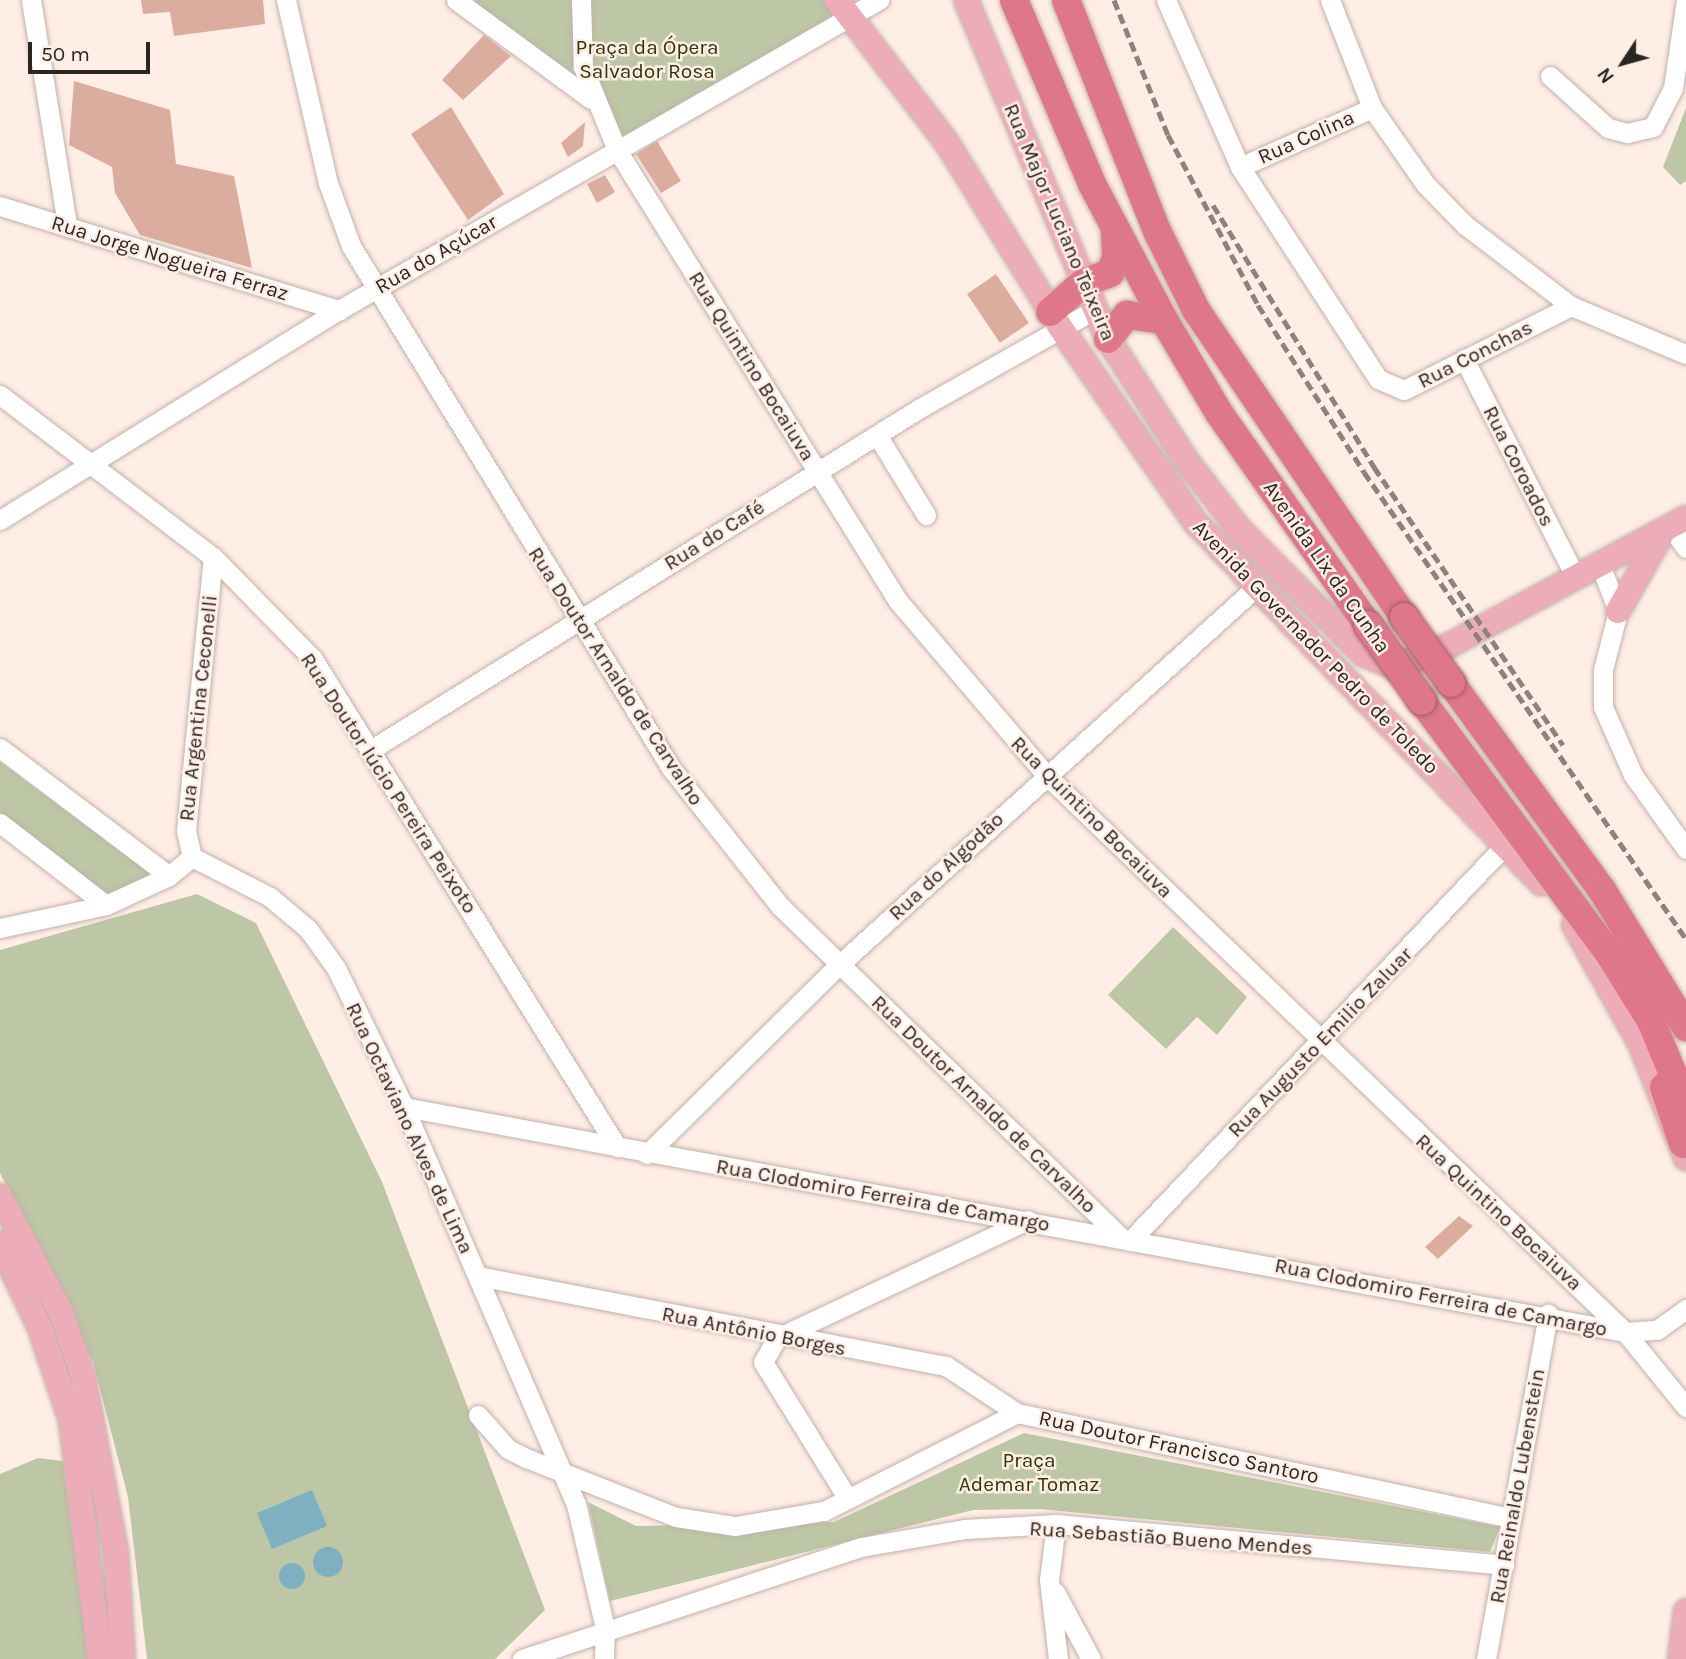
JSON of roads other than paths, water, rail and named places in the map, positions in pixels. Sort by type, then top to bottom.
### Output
[{"type":"highway","name":"Avenida Lix da Cunha","points":[[1014,0],[1060,117],[1115,232],[1219,413],[1422,701],[1611,955],[1629,985],[1686,1105]]},
{"type":"highway","name":"Avenida Lix da Cunha","points":[[1066,0],[1157,233],[1196,310],[1404,617],[1602,890],[1686,1027]]},
{"type":"highway","points":[[1055,319],[1083,283],[1104,277],[1114,266],[1115,232]]},
{"type":"highway","points":[[1108,340],[1127,315],[1164,320]]},
{"type":"highway","points":[[1558,903],[1611,955]]},
{"type":"highway","points":[[1629,985],[1685,1151]]},
{"type":"main road","name":"Rua Major Luciano Teixeira","points":[[966,0],[1108,340],[1186,460],[1240,530],[1304,598],[1363,654],[1396,667],[1448,646],[1574,574]]},
{"type":"main road","name":"Avenida Governador Pedro de Toledo","points":[[844,8],[947,143],[1055,319],[1195,522],[1255,588],[1508,842],[1558,903],[1618,999],[1685,1151]]},
{"type":"main road","name":"Rua Major Luciano Teixeira","points":[[1195,522],[1304,598]]},
{"type":"main road","points":[[1574,574],[1678,523]]},
{"type":"main road","points":[[1618,611],[1678,523]]},
{"type":"main road","points":[[0,1196],[61,1312],[83,1376],[116,1552],[124,1659]]},
{"type":"main road","points":[[0,1244],[40,1328],[71,1420],[100,1659]]},
{"type":"main road","points":[[1680,1659],[1686,1611]]},
{"type":"street","points":[[31,0],[67,226]]},
{"type":"street","name":"Rua Doutor Arnaldo de Carvalho","points":[[286,0],[335,206],[376,289],[577,620],[714,827],[780,906],[1126,1240]]},
{"type":"street","points":[[456,0],[591,99]]},
{"type":"street","points":[[581,0],[580,46],[591,99]]},
{"type":"street","name":"Rua do Açúcar","points":[[0,520],[339,310],[617,150],[844,8],[879,0]]},
{"type":"street","points":[[1166,0],[1240,167]]},
{"type":"street","points":[[1330,0],[1372,108],[1426,185],[1465,225],[1571,306],[1686,354]]},
{"type":"street","points":[[1550,76],[1608,128],[1627,132],[1653,127],[1673,88],[1686,0]]},
{"type":"street","name":"Rua Quintino Bocaiuva","points":[[591,99],[617,150],[898,601],[1046,775],[1320,1043],[1625,1332],[1686,1407]]},
{"type":"street","name":"Rua Colina","points":[[1240,167],[1372,108]]},
{"type":"street","name":"Rua Conchas","points":[[1240,167],[1378,379],[1404,390],[1571,306]]},
{"type":"street","name":"Rua Jorge Nogueira Ferraz","points":[[0,206],[339,310]]},
{"type":"street","name":"Rua do Café","points":[[372,748],[877,435],[1055,319],[1094,310]]},
{"type":"street","name":"Rua Coroados","points":[[1464,359],[1574,574]]},
{"type":"street","name":"Rua Doutor lúcio Pereira Peixoto","points":[[0,395],[213,557],[313,659],[372,748],[617,1147]]},
{"type":"street","points":[[877,435],[926,515]]},
{"type":"street","points":[[1678,523],[1686,548]]},
{"type":"street","name":"Rua Argentina Ceconelli","points":[[192,858],[186,831],[213,557]]},
{"type":"street","points":[[1599,562],[1618,611],[1603,670],[1603,707],[1633,775],[1686,849]]},
{"type":"street","name":"Rua do Algodão","points":[[647,1154],[841,963],[1255,588]]},
{"type":"street","points":[[0,748],[169,876]]},
{"type":"street","points":[[0,823],[106,905]]},
{"type":"street","name":"Rua Augusto Emilio Zaluar","points":[[1126,1240],[1320,1043],[1508,842]]},
{"type":"street","points":[[0,928],[106,905],[169,876],[192,858]]},
{"type":"street","name":"Rua Octaviano Alves de Lima","points":[[192,858],[270,897],[308,929],[335,968],[404,1107],[576,1504],[605,1629],[604,1659]]},
{"type":"street","name":"Rua Clodomiro Ferreira de Camargo","points":[[404,1107],[647,1154],[1548,1314],[1625,1332],[1657,1330],[1686,1309]]},
{"type":"street","points":[[848,1499],[763,1362],[777,1338],[1028,1220]]},
{"type":"street","name":"Rua Antônio Borges","points":[[478,1276],[777,1338],[946,1366],[1017,1413]]},
{"type":"street","name":"Rua Reinaldo Lubenstein","points":[[1486,1659],[1548,1314]]},
{"type":"street","name":"Rua Doutor Francisco Santoro","points":[[478,1415],[508,1449],[561,1468],[676,1517],[735,1525],[824,1511],[1017,1413],[1511,1518]]},
{"type":"street","points":[[1056,1524],[1049,1580],[1058,1659]]},
{"type":"street","name":"Rua Sebastião Bueno Mendes","points":[[522,1659],[605,1629],[861,1547],[965,1529],[1056,1524],[1504,1565]]},
{"type":"street","points":[[1049,1580],[1091,1659]]},
{"type":"water","points":[[312,1490],[327,1526],[272,1549],[257,1513]]},
{"type":"water","points":[[328,1547],[339,1551],[343,1562],[339,1573],[328,1577],[317,1573],[313,1562],[317,1551]]},
{"type":"water","points":[[292,1563],[301,1567],[305,1576],[301,1585],[292,1589],[283,1585],[279,1576],[283,1567]]},
{"type":"railway","points":[[1114,0],[1168,135],[1258,305],[1364,472],[1686,939]]},
{"type":"railway","points":[[1213,205],[1374,467],[1563,745]]},
{"type":"park label","name":"Praça da Ópera Salvador Rosa","points":[[647,59]]},
{"type":"park label","name":"Praça Ademar Tomaz","points":[[1029,1472]]}]
